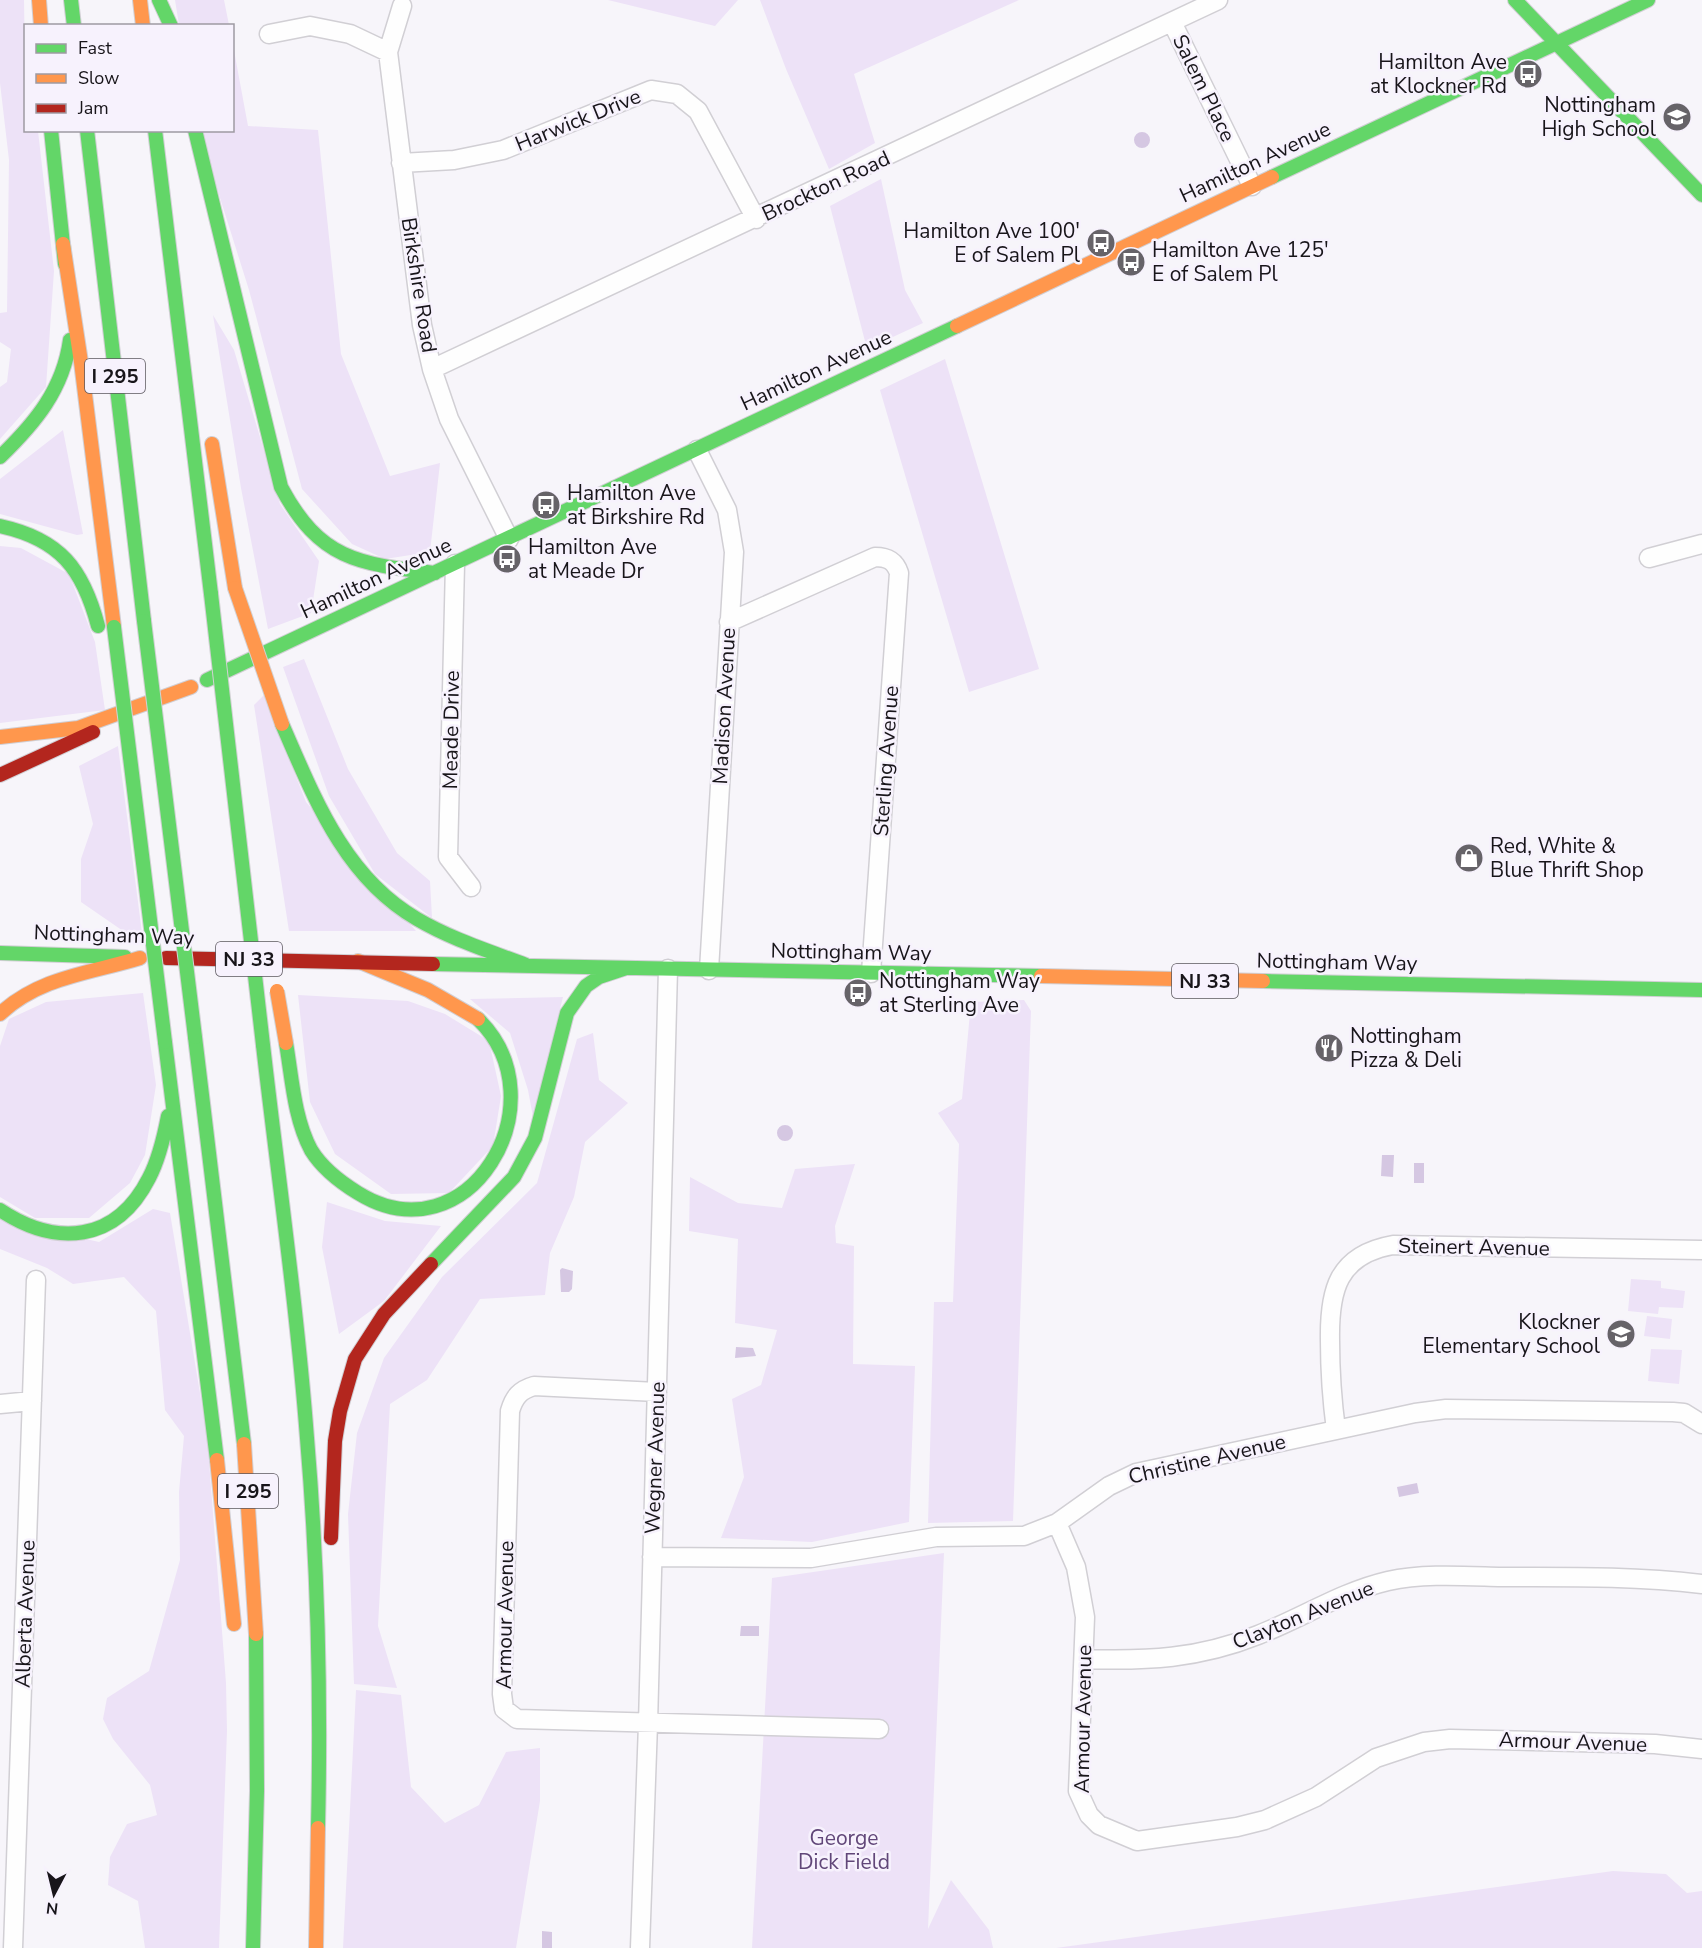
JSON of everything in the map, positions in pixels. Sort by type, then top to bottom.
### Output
[{"type":"main road","points":[[39,0],[41,24]]},
{"type":"main road","points":[[71,0],[74,24]]},
{"type":"main road","points":[[140,0],[143,24]]},
{"type":"main road","points":[[159,0],[170,24]]},
{"type":"main road","points":[[1515,0],[1702,195]]},
{"type":"main road","name":"Hamilton Avenue","points":[[0,775],[509,539],[1648,0]]},
{"type":"main road","points":[[0,458],[40,417],[54,398],[69,354],[70,328],[51,132]]},
{"type":"main road","name":"I 295","points":[[87,132],[243,1436],[251,1533],[258,1731],[253,1948]]},
{"type":"main road","name":"I 295","points":[[155,132],[234,790],[307,1435],[317,1603],[320,1755],[316,1948]]},
{"type":"main road","points":[[161,132],[195,342]]},
{"type":"main road","points":[[195,132],[281,487],[288,503],[316,538],[351,560],[371,566],[435,573]]},
{"type":"main road","points":[[63,244],[81,362],[173,1098],[187,1233],[210,1399],[232,1592],[235,1639]]},
{"type":"main road","points":[[211,435],[235,588],[282,724],[338,843],[374,888],[415,918],[526,965]]},
{"type":"main road","points":[[0,526],[41,538],[59,551],[75,567],[92,599],[133,785]]},
{"type":"main road","points":[[0,737],[55,733],[78,728],[191,687]]},
{"type":"main road","points":[[234,790],[250,822]]},
{"type":"main road","points":[[270,944],[295,1096],[310,1148],[335,1177],[360,1198],[382,1207],[423,1209],[440,1206],[470,1191],[499,1156],[508,1130],[511,1080],[502,1049],[489,1029],[447,1000],[358,961]]},
{"type":"main road","name":"Nottingham Way","points":[[0,953],[140,958],[1702,990]]},
{"type":"main road","points":[[0,1014],[22,994],[39,986],[140,958]]},
{"type":"main road","points":[[317,1603],[332,1532],[336,1431],[355,1359],[384,1314],[514,1177],[535,1138],[567,1013],[586,986],[599,977],[626,968]]},
{"type":"main road","points":[[0,1210],[29,1228],[62,1236],[96,1230],[115,1220],[132,1204],[146,1184],[162,1143],[173,1098]]},
{"type":"main road","points":[[243,1782],[253,1948]]},
{"type":"street","name":"Brockton Road","points":[[432,369],[756,219],[1218,0]]},
{"type":"street","name":"Birkshire Road","points":[[402,6],[388,52],[422,325],[432,369],[449,419],[509,539]]},
{"type":"street","name":"Salem Place","points":[[1172,22],[1252,186]]},
{"type":"street","points":[[269,34],[310,27],[350,34],[388,52]]},
{"type":"street","name":"Harwick Drive","points":[[401,162],[454,160],[503,150],[532,140],[640,92],[665,90],[688,100],[698,111],[756,219]]},
{"type":"street","name":"Madison Avenue","points":[[698,450],[719,491],[732,531],[734,552],[709,970]]},
{"type":"street","points":[[1649,558],[1702,544]]},
{"type":"street","name":"Sterling Avenue","points":[[729,622],[875,557],[891,560],[899,573],[871,973]]},
{"type":"street","name":"Meade Drive","points":[[455,564],[448,857],[471,887]]},
{"type":"street","name":"Wegner Avenue","points":[[640,1948],[668,969]]},
{"type":"street","name":"Steinert Avenue","points":[[1336,1430],[1330,1381],[1330,1304],[1343,1273],[1367,1252],[1393,1245],[1702,1250]]},
{"type":"street","name":"Alberta Avenue","points":[[13,1948],[36,1280]]},
{"type":"street","name":"Armour Avenue","points":[[657,1392],[534,1386],[519,1393],[513,1401],[510,1411],[502,1694],[504,1709],[517,1719],[879,1729]]},
{"type":"street","points":[[0,1404],[32,1401]]},
{"type":"street","name":"Christine Avenue","points":[[652,1557],[811,1558],[936,1538],[1024,1536],[1057,1523],[1108,1486],[1136,1473],[1415,1413],[1446,1409],[1673,1412],[1684,1413],[1702,1424]]},
{"type":"street","name":"Armour Avenue","points":[[1057,1523],[1071,1552],[1082,1590],[1085,1617],[1078,1786],[1082,1803],[1099,1825],[1137,1841],[1237,1827],[1265,1820],[1316,1797],[1376,1758],[1424,1742],[1450,1738],[1654,1744],[1702,1749]]},
{"type":"street","name":"Clayton Avenue","points":[[1084,1659],[1138,1660],[1196,1655],[1261,1634],[1319,1605],[1365,1587],[1421,1576],[1607,1577],[1702,1584]]},
{"type":"green space","points":[[0,0],[24,0],[24,132],[38,132],[54,271],[46,387],[0,439],[0,387],[7,382],[11,349],[0,342],[0,313],[7,312],[9,160],[0,83]]},
{"type":"green space","points":[[175,0],[224,0],[229,24],[179,24]]},
{"type":"green space","points":[[608,0],[738,0],[715,26]]},
{"type":"green space","points":[[760,0],[1019,0],[854,74],[875,143],[829,169],[786,69]]},
{"type":"green space","points":[[234,50],[248,126],[318,130],[341,354],[390,476],[440,463],[430,552],[385,559],[352,544],[302,489],[249,290],[199,132],[234,132]]},
{"type":"green space","points":[[881,179],[905,290],[923,323],[867,349],[830,206]]},
{"type":"green space","points":[[213,315],[234,350],[280,504],[319,561],[311,613],[268,629],[241,488]]},
{"type":"green space","points":[[945,359],[1039,669],[969,692],[880,390]]},
{"type":"green space","points":[[63,430],[83,534],[77,535],[0,514],[0,479]]},
{"type":"green space","points":[[0,546],[21,548],[69,574],[95,642],[105,710],[0,723]]},
{"type":"green space","points":[[304,659],[348,769],[397,853],[430,881],[432,918],[375,874],[329,796],[283,667]]},
{"type":"green space","points":[[264,695],[306,802],[416,931],[289,931],[254,705]]},
{"type":"green space","points":[[118,746],[142,933],[126,933],[81,902],[81,859],[93,824],[79,766]]},
{"type":"green space","points":[[143,993],[156,1085],[145,1155],[130,1183],[89,1218],[35,1218],[0,1197],[0,1046],[9,1019],[46,1002]]},
{"type":"green space","points":[[298,995],[408,1001],[445,1014],[489,1041],[501,1096],[493,1146],[449,1193],[391,1194],[335,1154],[310,1102]]},
{"type":"green space","points":[[563,997],[533,1117],[528,1090],[510,1033],[470,999]]},
{"type":"green space","points":[[1024,1000],[1031,1011],[1013,1521],[928,1523],[934,1302],[953,1302],[959,1144],[938,1113],[962,1099],[971,1002]]},
{"type":"green space","points":[[593,1033],[599,1080],[628,1103],[585,1142],[574,1197],[550,1253],[545,1295],[480,1299],[427,1380],[390,1404],[378,1626],[397,1688],[354,1684],[348,1514],[357,1433],[384,1358],[442,1277],[537,1183],[577,1039]]},
{"type":"green space","points":[[855,1164],[835,1226],[836,1243],[854,1246],[853,1364],[915,1366],[909,1522],[812,1542],[721,1538],[744,1477],[732,1399],[761,1385],[777,1330],[735,1323],[738,1239],[689,1231],[690,1177],[738,1203],[782,1208],[795,1169]]},
{"type":"green space","points":[[327,1202],[385,1221],[441,1226],[384,1301],[339,1334],[322,1247]]},
{"type":"green space","points":[[153,1209],[170,1213],[207,1435],[226,1683],[227,1731],[219,1948],[145,1948],[138,1901],[108,1885],[110,1857],[127,1824],[157,1815],[150,1785],[113,1739],[103,1719],[107,1698],[149,1671],[180,1560],[179,1492],[184,1436],[165,1410],[156,1311],[124,1277],[73,1284],[47,1268],[0,1249],[0,1219],[99,1242]]},
{"type":"green space","points":[[1631,1279],[1661,1281],[1661,1288],[1685,1291],[1683,1308],[1659,1307],[1658,1314],[1628,1311]]},
{"type":"green space","points":[[1647,1316],[1672,1319],[1670,1339],[1644,1336]]},
{"type":"green space","points":[[1651,1349],[1682,1350],[1679,1384],[1648,1381]]},
{"type":"green space","name":"George Dick Field","points":[[944,1553],[928,1929],[951,1880],[989,1930],[993,1948],[752,1948],[772,1578]]},
{"type":"green space","points":[[356,1690],[401,1695],[411,1787],[445,1823],[479,1805],[506,1752],[540,1748],[540,1801],[516,1948],[343,1948]]},
{"type":"green space","points":[[1613,1871],[1666,1874],[1687,1893],[1702,1891],[1702,1948],[1056,1948]]},
{"type":"shaded area","points":[[1142,132],[1148,134],[1150,140],[1148,146],[1142,148],[1136,146],[1134,140],[1136,134]]},
{"type":"shaded area","points":[[785,1125],[793,1133],[785,1141],[777,1133]]},
{"type":"shaded area","points":[[1382,1155],[1394,1155],[1393,1177],[1381,1176]]},
{"type":"shaded area","points":[[1414,1163],[1424,1163],[1424,1183],[1414,1183]]},
{"type":"shaded area","points":[[562,1268],[573,1271],[572,1289],[569,1292],[561,1292],[560,1270]]},
{"type":"shaded area","points":[[736,1347],[753,1348],[756,1356],[735,1358]]},
{"type":"shaded area","points":[[1417,1483],[1419,1493],[1399,1497],[1397,1487]]},
{"type":"shaded area","points":[[741,1626],[759,1626],[759,1636],[740,1636]]},
{"type":"shaded area","points":[[542,1931],[552,1932],[552,1948],[542,1948]]},
{"type":"traffic: fast","points":[[71,0],[74,24]]},
{"type":"traffic: fast","points":[[159,0],[170,24]]},
{"type":"traffic: fast","points":[[1515,0],[1702,195]]},
{"type":"traffic: fast","points":[[1272,177],[1648,0]]},
{"type":"traffic: fast","points":[[51,132],[65,264]]},
{"type":"traffic: fast","points":[[87,132],[144,621]]},
{"type":"traffic: fast","points":[[155,132],[211,594]]},
{"type":"traffic: fast","points":[[195,132],[281,487],[311,530],[327,544],[344,554],[384,566],[435,573]]},
{"type":"traffic: fast","points":[[207,680],[957,326]]},
{"type":"traffic: fast","points":[[0,457],[25,431],[46,404],[61,375],[70,340]]},
{"type":"traffic: fast","points":[[0,526],[39,539],[66,560],[85,588],[98,626]]},
{"type":"traffic: fast","points":[[211,594],[263,1045]]},
{"type":"traffic: fast","points":[[144,621],[195,1037]]},
{"type":"traffic: fast","points":[[114,627],[165,1042]]},
{"type":"traffic: fast","points":[[282,724],[306,779],[334,833],[370,881],[392,902],[417,919],[443,933],[526,965]]},
{"type":"traffic: fast","points":[[0,953],[125,957]]},
{"type":"traffic: fast","points":[[433,964],[1041,976]]},
{"type":"traffic: fast","points":[[431,1264],[514,1177],[535,1138],[567,1013],[586,986],[599,977],[626,968]]},
{"type":"traffic: fast","points":[[1263,981],[1702,990]]},
{"type":"traffic: fast","points":[[286,1043],[294,1098],[301,1125],[305,1138],[320,1163],[358,1193],[398,1208],[435,1206],[467,1190],[491,1163],[506,1128],[511,1091],[502,1053],[478,1019]]},
{"type":"traffic: fast","points":[[195,1037],[244,1444]]},
{"type":"traffic: fast","points":[[165,1042],[217,1460]]},
{"type":"traffic: fast","points":[[263,1045],[298,1340],[311,1487],[318,1633],[318,1828]]},
{"type":"traffic: fast","points":[[0,1210],[21,1222],[42,1230],[63,1233],[83,1232],[102,1226],[120,1216],[135,1200],[149,1178],[161,1148],[168,1116]]},
{"type":"traffic: fast","points":[[253,1948],[257,1791],[256,1634]]},
{"type":"traffic: slow","points":[[39,0],[41,24]]},
{"type":"traffic: slow","points":[[140,0],[143,24]]},
{"type":"traffic: slow","points":[[957,326],[1272,177]]},
{"type":"traffic: slow","points":[[63,244],[81,362],[114,627]]},
{"type":"traffic: slow","points":[[212,444],[235,588]]},
{"type":"traffic: slow","points":[[235,588],[282,724]]},
{"type":"traffic: slow","points":[[0,737],[78,728],[191,687]]},
{"type":"traffic: slow","points":[[0,1014],[31,992],[49,984],[140,958]]},
{"type":"traffic: slow","points":[[358,961],[428,990],[478,1019]]},
{"type":"traffic: slow","points":[[1041,976],[1263,981]]},
{"type":"traffic: slow","points":[[277,991],[286,1043]]},
{"type":"traffic: slow","points":[[244,1444],[256,1634]]},
{"type":"traffic: slow","points":[[217,1460],[234,1624]]},
{"type":"traffic: slow","points":[[316,1948],[318,1828]]},
{"type":"traffic: jam","points":[[0,775],[93,732]]},
{"type":"traffic: jam","points":[[166,958],[433,964]]},
{"type":"traffic: jam","points":[[331,1538],[335,1441],[340,1411],[355,1359],[384,1314],[431,1264]]},
{"type":"place","name":"Hamilton Ave at Klockner Rd","points":[[1528,74]]},
{"type":"place","name":"Nottingham High School","points":[[1677,117]]},
{"type":"place","name":"Hamilton Ave 100' E of Salem Pl","points":[[1101,243]]},
{"type":"place","name":"Hamilton Ave 125' E of Salem Pl","points":[[1131,262]]},
{"type":"place","name":"Hamilton Ave at Birkshire Rd","points":[[546,505]]},
{"type":"place","name":"Hamilton Ave at Meade Dr","points":[[507,559]]},
{"type":"place","name":"Red, White & Blue Thrift Shop","points":[[1469,858]]},
{"type":"place","name":"Nottingham Way at Sterling Ave","points":[[858,993]]},
{"type":"place","name":"Nottingham Pizza & Deli","points":[[1329,1048]]},
{"type":"place","name":"Klockner Elementary School","points":[[1621,1334]]}]
